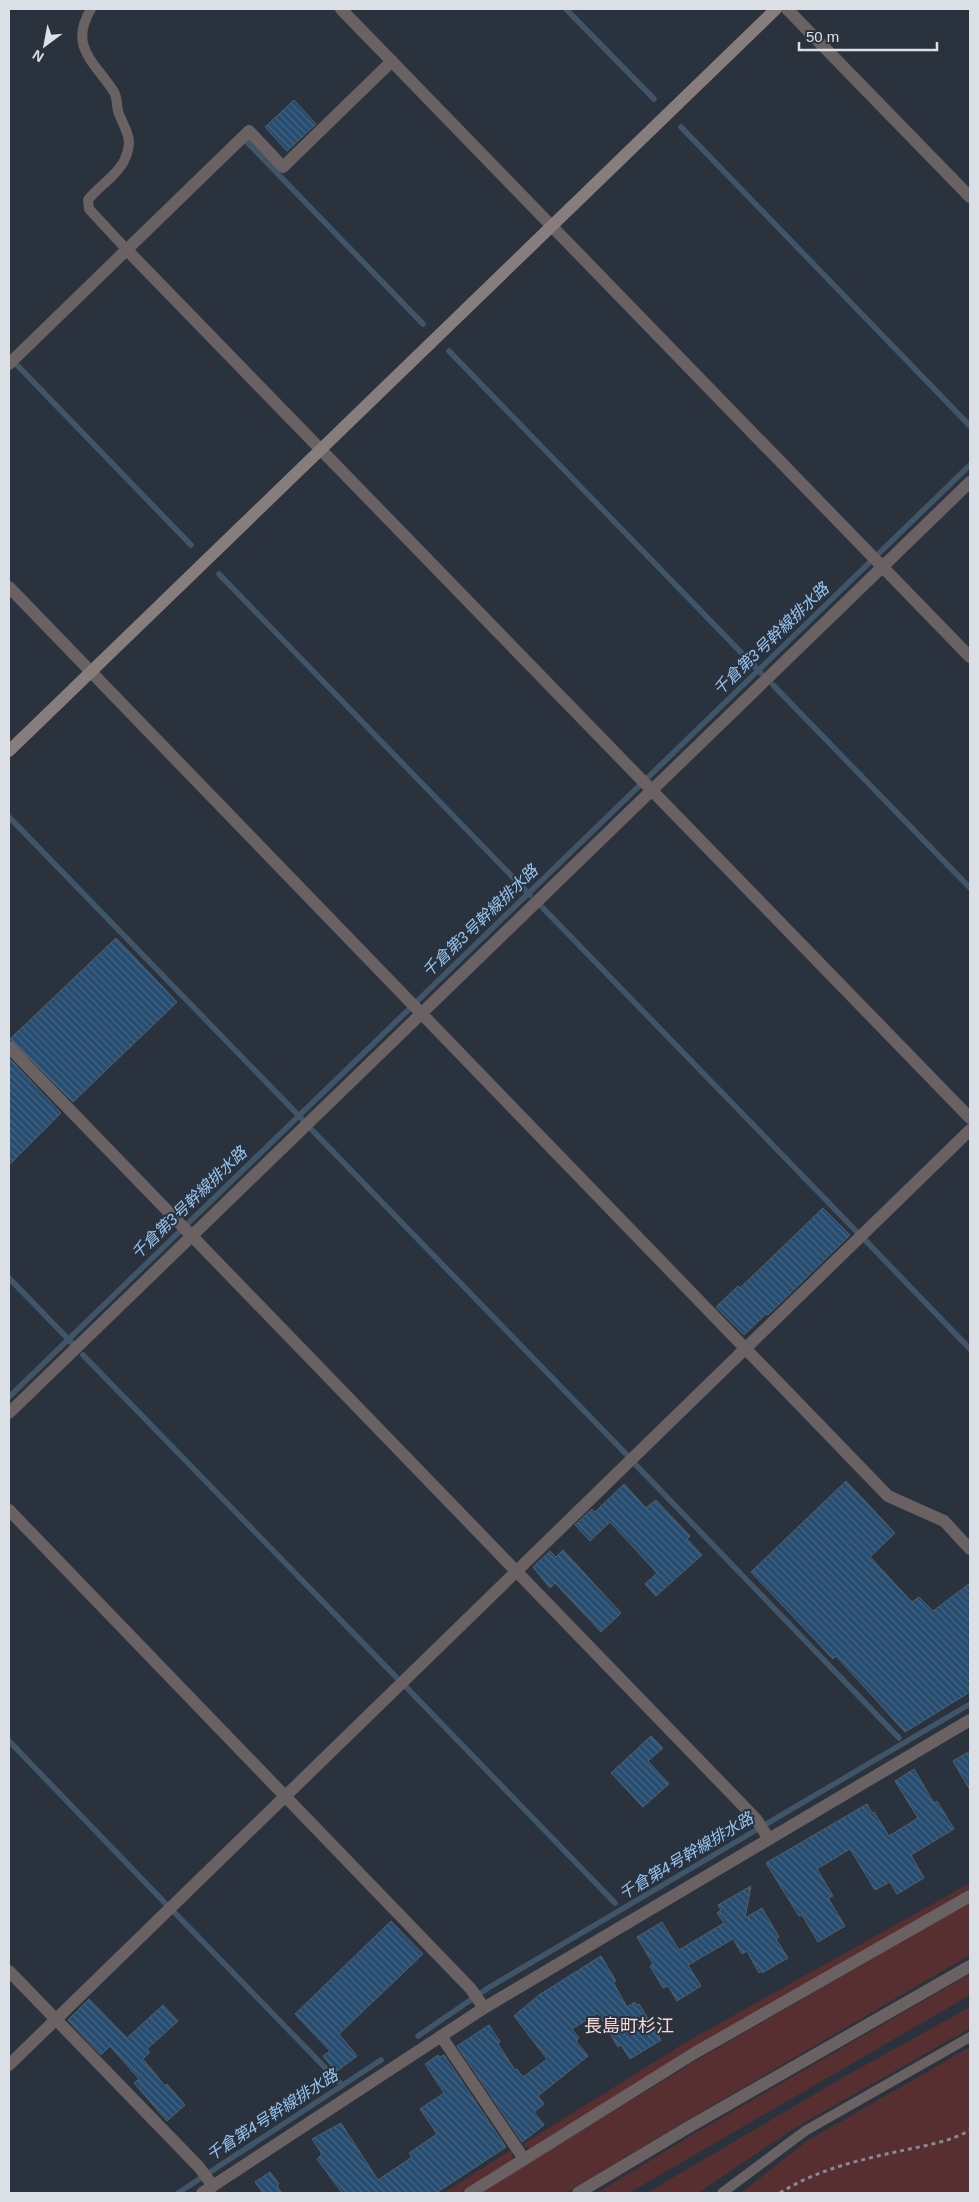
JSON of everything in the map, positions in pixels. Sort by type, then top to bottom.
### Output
[{"type":"street","points":[[341,9],[970,658]]},
{"type":"street","points":[[9,751],[776,9]]},
{"type":"street","points":[[788,9],[970,197]]},
{"type":"street","points":[[9,364],[249,132],[283,167],[392,61]]},
{"type":"street","points":[[127,250],[652,788],[970,1118]]},
{"type":"street","points":[[9,1413],[189,1235],[881,565],[970,482]]},
{"type":"street","points":[[9,587],[747,1348],[888,1496],[944,1521],[970,1549]]},
{"type":"street","points":[[9,1048],[756,1819],[768,1837]]},
{"type":"street","points":[[9,2065],[970,1130]]},
{"type":"street","points":[[9,1510],[472,1988],[483,2005]]},
{"type":"street","points":[[9,1971],[199,2167],[208,2187],[441,2036],[483,2005],[970,1720]]},
{"type":"street","points":[[470,2193],[693,2054],[970,1896]]},
{"type":"street","points":[[578,2193],[687,2128],[970,1966]]},
{"type":"street","points":[[441,2036],[524,2159]]},
{"type":"lane","points":[[91,9],[81,34],[83,50],[116,94],[118,113],[128,132],[129,145],[124,162],[88,200],[89,209],[127,250]]},
{"type":"lane","points":[[722,2193],[805,2131],[970,2037]]},
{"type":"path","points":[[780,2193],[796,2184],[853,2162],[961,2136],[970,2130]]},
{"type":"shaded area","points":[[970,1883],[970,1889],[531,2149],[524,2146],[523,2144],[690,2040]]},
{"type":"shaded area","points":[[970,1902],[970,1955],[566,2193],[480,2193],[694,2062]]},
{"type":"shaded area","points":[[970,1974],[970,1995],[629,2193],[597,2193],[692,2135]]},
{"type":"shaded area","points":[[970,2007],[970,2028],[793,2129],[698,2193],[647,2193],[842,2078]]},
{"type":"shaded area","points":[[970,2047],[970,2193],[741,2193],[807,2141]]},
{"type":"shaded area","points":[[511,2150],[513,2159],[460,2193],[444,2193]]},
{"type":"building","points":[[294,100],[316,124],[287,151],[265,127]]},
{"type":"building","points":[[116,938],[177,1002],[73,1102],[10,1039]]},
{"type":"building","points":[[9,1058],[61,1113],[9,1165]]},
{"type":"building","points":[[823,1208],[850,1235],[768,1315],[766,1314],[744,1335],[716,1307],[738,1286],[740,1288]]},
{"type":"building","points":[[846,1481],[895,1533],[870,1557],[912,1602],[919,1597],[933,1611],[970,1583],[970,1692],[905,1732],[836,1656],[833,1659],[751,1572]]},
{"type":"building","points":[[624,1484],[646,1508],[656,1500],[690,1536],[687,1539],[702,1555],[656,1596],[645,1584],[657,1573],[610,1522],[590,1541],[575,1525],[592,1509],[595,1512]]},
{"type":"building","points":[[563,1550],[621,1613],[601,1632],[555,1583],[550,1588],[533,1567],[550,1551],[556,1557]]},
{"type":"building","points":[[651,1736],[663,1748],[648,1761],[669,1784],[643,1807],[611,1773]]},
{"type":"building","points":[[970,1751],[970,1790],[953,1761]]},
{"type":"building","points":[[914,1769],[934,1803],[937,1801],[954,1829],[911,1855],[924,1878],[897,1894],[890,1882],[875,1890],[850,1849],[817,1869],[833,1896],[828,1898],[845,1926],[818,1942],[802,1915],[799,1916],[766,1863],[867,1804],[889,1836],[918,1818],[895,1781]]},
{"type":"building","points":[[751,1886],[745,1918],[762,1908],[779,1937],[776,1939],[788,1958],[759,1973],[747,1951],[742,1954],[733,1939],[688,1965],[701,1986],[677,2001],[668,1986],[663,1988],[650,1966],[653,1964],[637,1937],[662,1922],[679,1950],[724,1923],[717,1913],[721,1910],[718,1905]]},
{"type":"building","points":[[391,1921],[423,1954],[339,2034],[357,2056],[336,2072],[323,2056],[330,2051],[295,2014]]},
{"type":"building","points":[[601,1956],[616,1981],[613,1982],[627,2007],[635,2002],[637,2005],[639,2004],[661,2040],[630,2059],[621,2045],[618,2047],[598,2013],[572,2029],[579,2038],[576,2041],[588,2056],[538,2096],[544,2104],[534,2112],[544,2125],[522,2142],[457,2046],[489,2025],[500,2042],[498,2044],[515,2070],[517,2069],[523,2077],[547,2059],[514,2016],[539,1995]]},
{"type":"building","points":[[89,1999],[127,2038],[163,2005],[178,2021],[147,2049],[150,2052],[143,2059],[165,2086],[167,2084],[185,2105],[167,2121],[134,2083],[139,2079],[110,2046],[101,2055],[68,2020]]},
{"type":"building","points":[[438,2055],[440,2057],[444,2055],[506,2147],[436,2193],[342,2193],[317,2159],[322,2154],[312,2139],[341,2123],[378,2180],[412,2157],[409,2153],[437,2134],[420,2109],[444,2093],[425,2064]]},
{"type":"building","points":[[270,2172],[279,2184],[277,2186],[282,2193],[263,2193],[255,2182]]},
{"type":"waterway","points":[[566,9],[654,99]]},
{"type":"waterway","points":[[681,127],[970,426]]},
{"type":"waterway","points":[[247,142],[423,324]]},
{"type":"waterway","points":[[449,351],[761,673]]},
{"type":"waterway","points":[[17,365],[191,545]]},
{"type":"waterway","name":"千倉第3号幹線排水路","points":[[9,1397],[970,465]]},
{"type":"waterway","points":[[219,574],[530,895]]},
{"type":"waterway","points":[[773,685],[970,888]]},
{"type":"waterway","points":[[9,817],[302,1119]]},
{"type":"waterway","points":[[542,907],[857,1232]]},
{"type":"waterway","points":[[312,1130],[627,1455]]},
{"type":"waterway","points":[[866,1241],[970,1349]]},
{"type":"waterway","points":[[9,1278],[72,1343]]},
{"type":"waterway","points":[[83,1355],[396,1677]]},
{"type":"waterway","points":[[636,1465],[899,1738]]},
{"type":"waterway","points":[[406,1687],[615,1903]]},
{"type":"waterway","name":"千倉第4号幹線排水路","points":[[418,2036],[488,1988],[970,1704]]},
{"type":"waterway","points":[[9,1741],[165,1903]]},
{"type":"waterway","points":[[175,1913],[342,2085]]},
{"type":"waterway","name":"千倉第4号幹線排水路","points":[[178,2193],[381,2060]]},
{"type":"district","name":"長島町杉江","points":[[629,2026]]}]
